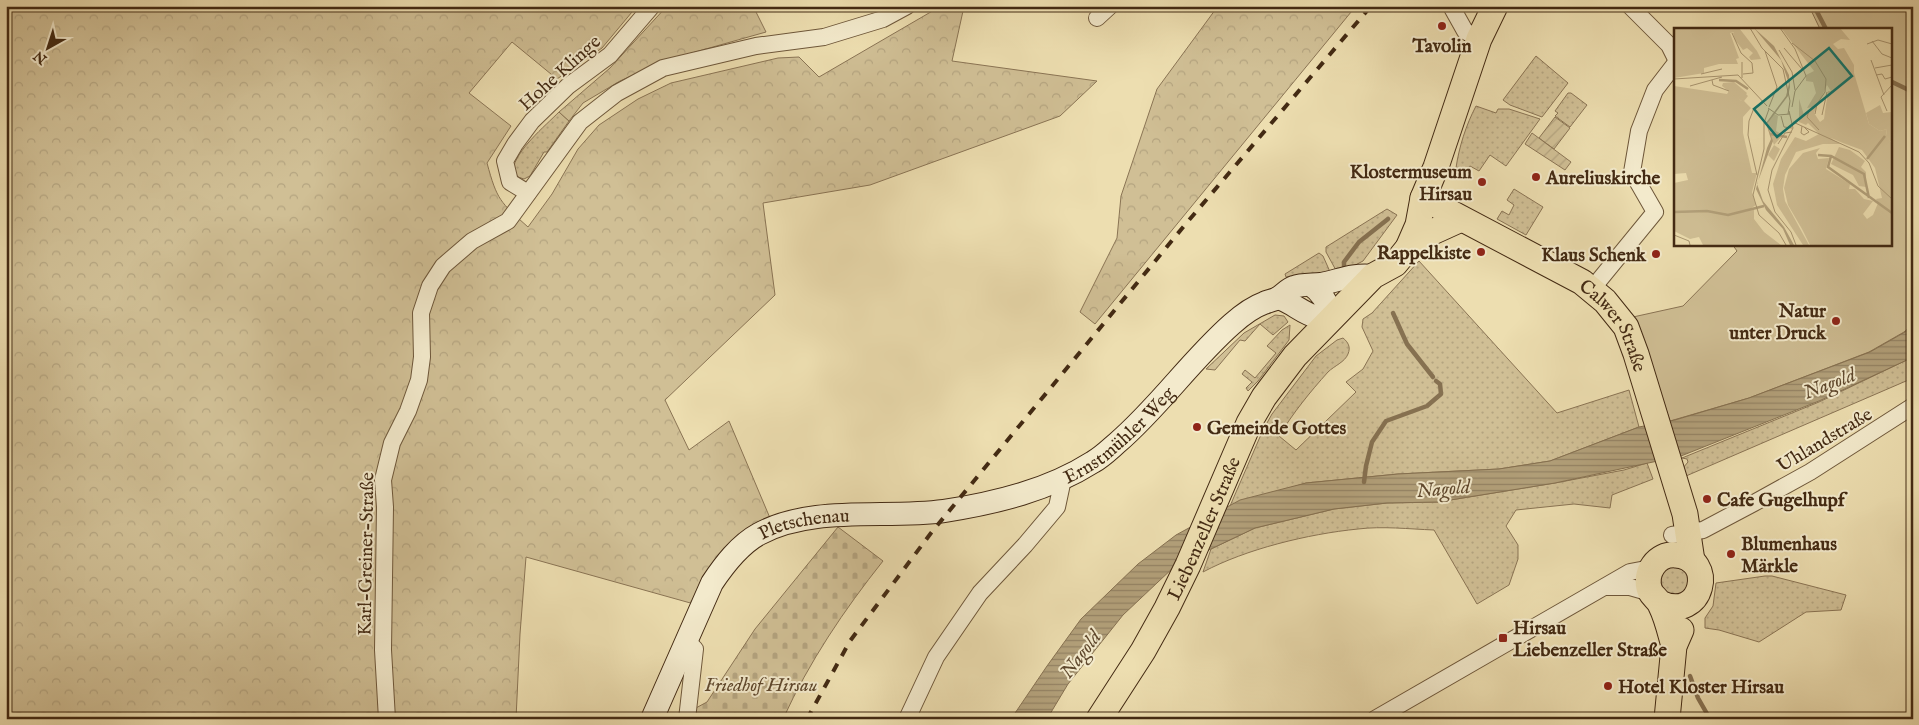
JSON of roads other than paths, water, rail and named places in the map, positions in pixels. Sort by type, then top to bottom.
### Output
[{"type":"main road","points":[[1423,198],[1436,167],[1478,39],[1495,6]]},
{"type":"main road","name":"Calwer Straße","points":[[1423,198],[1582,282],[1605,301],[1626,327],[1674,481],[1675,515],[1669,548]]},
{"type":"main road","name":"Liebenzeller Straße","points":[[1099,719],[1143,651],[1167,608],[1188,565],[1249,423],[1264,398],[1295,356],[1374,276],[1395,264],[1408,248],[1418,225],[1423,198]]},
{"type":"main road","name":"Liebenzeller Straße","points":[[1374,276],[1382,257],[1407,216],[1423,198]]},
{"type":"main road","points":[[1408,248],[1428,234],[1461,218]]},
{"type":"main road","name":"Ernstmühler Weg","points":[[1062,479],[1095,462],[1138,425],[1232,324],[1263,303],[1278,298],[1296,286],[1311,285],[1347,276],[1374,276]]},
{"type":"main road","points":[[1278,298],[1286,300],[1318,318],[1334,317],[1325,298],[1319,290],[1311,285]]},
{"type":"main road","name":"Pletschenau","points":[[652,719],[712,584],[724,566],[758,534],[785,522],[807,518],[910,514],[972,506],[1024,494],[1062,479]]},
{"type":"main road","points":[[1656,598],[1674,607],[1687,604],[1697,594],[1701,580],[1697,566],[1692,560],[1679,555],[1669,548],[1648,581],[1674,646]]},
{"type":"main road","points":[[1667,719],[1674,646],[1682,628],[1687,604]]},
{"type":"street","name":"Hohe Klinge","points":[[528,193],[510,182],[506,161],[515,144],[532,121],[568,86],[610,55],[652,6]]},
{"type":"street","name":"Karl-Greiner-Straße","points":[[386,719],[383,650],[385,507],[383,480],[392,443],[408,411],[419,380],[422,357],[421,313],[430,286],[443,266],[472,241],[508,221],[580,122],[617,93],[663,68],[756,46],[824,37],[883,19],[907,6]]},
{"type":"street","points":[[1097,18],[1110,6]]},
{"type":"street","points":[[1451,6],[1465,31],[1478,39]]},
{"type":"street","points":[[1630,6],[1672,51]]},
{"type":"street","points":[[1592,289],[1655,212],[1632,172],[1639,131],[1656,90],[1674,65]]},
{"type":"street","name":"Uhlandstraße","points":[[1669,548],[1810,472],[1913,406]]},
{"type":"street","name":"Ernstmühler Weg","points":[[907,719],[936,657],[980,592],[1025,545],[1057,507],[1062,479]]},
{"type":"street","points":[[1375,719],[1605,587],[1669,548]]},
{"type":"street","points":[[1605,587],[1630,587],[1656,598]]},
{"type":"street","points":[[686,640],[695,649],[687,719]]},
{"type":"water","name":"Nagold","points":[[1913,326],[1913,356],[1909,359],[1819,401],[1681,456],[1555,483],[1438,502],[1387,503],[1334,509],[1255,528],[1175,566],[1123,615],[1068,684],[1047,719],[1011,719],[1081,619],[1138,564],[1176,535],[1240,500],[1306,483],[1398,474],[1499,469],[1550,461],[1639,427],[1675,420],[1749,398],[1870,352]]},
{"type":"waterway","points":[[1814,6],[1825,28]]},
{"type":"waterway","points":[[1892,82],[1913,92]]},
{"type":"waterway","points":[[1344,266],[1344,262],[1359,242],[1388,219]]},
{"type":"waterway","points":[[1393,313],[1407,344],[1433,377]]},
{"type":"waterway","points":[[1364,482],[1372,442],[1386,421],[1427,406],[1441,394],[1440,384],[1436,381]]},
{"type":"waterway","points":[[1690,676],[1698,698],[1710,719]]},
{"type":"railway","points":[[807,719],[850,641],[931,533],[1184,226],[1371,6]]},
{"type":"place","name":"Tavolin","points":[[1442,26]]},
{"type":"place","name":"Aureliuskirche","points":[[1536,177]]},
{"type":"place","name":"Klostermuseum Hirsau","points":[[1482,182]]},
{"type":"place","name":"Rappelkiste","points":[[1481,252]]},
{"type":"place","name":"Klaus Schenk","points":[[1656,254]]},
{"type":"place","name":"Natur unter Druck","points":[[1836,321]]},
{"type":"place","name":"Gemeinde Gottes","points":[[1197,427]]},
{"type":"place","name":"Cafe Gugelhupf","points":[[1707,499]]},
{"type":"place","name":"Blumenhaus Märkle","points":[[1731,554]]},
{"type":"place","name":"Hirsau Liebenzeller Straße","points":[[1503,638]]},
{"type":"place","name":"Hotel Kloster Hirsau","points":[[1608,686]]},
{"type":"park label","name":"Friedhof Hirsau","points":[[761,684]]}]
